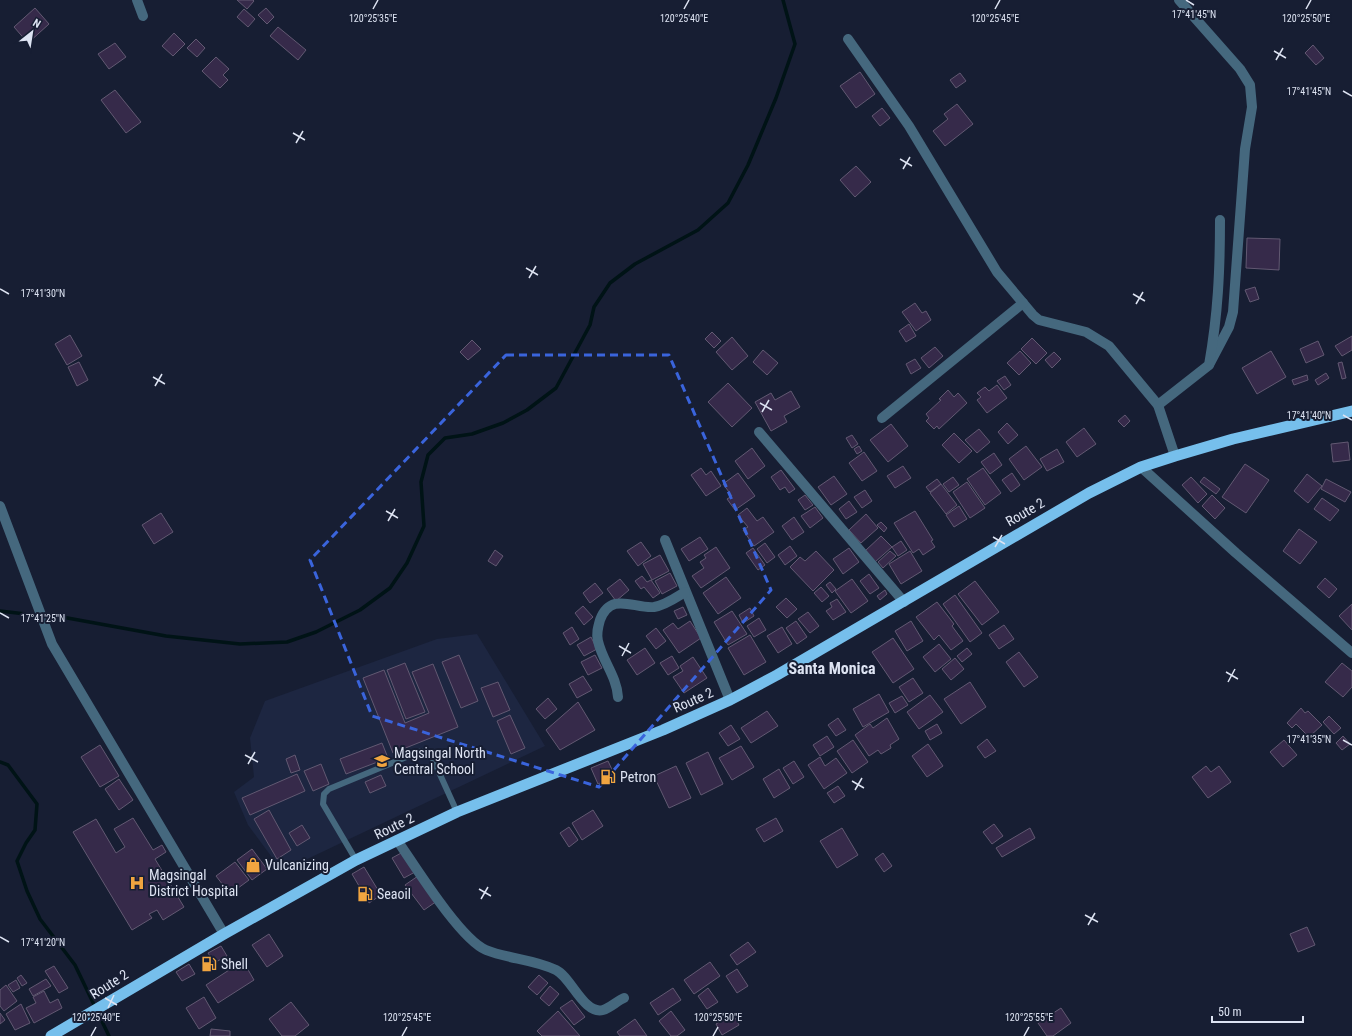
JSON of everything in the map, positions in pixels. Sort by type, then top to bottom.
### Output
[{"type":"highway","name":"Route 2","points":[[55,1035],[113,998],[356,860],[457,812],[663,730],[730,700],[777,675],[904,602],[1089,493],[1141,467],[1233,439],[1352,411]]},
{"type":"street","points":[[137,0],[143,16]]},
{"type":"street","points":[[1158,405],[1209,365],[1229,326],[1233,312],[1245,149],[1252,107],[1250,85],[1240,68],[1180,0]]},
{"type":"street","points":[[848,39],[909,126],[997,272],[1039,320],[1086,332],[1109,346],[1158,405],[1175,456]]},
{"type":"street","points":[[1209,365],[1216,325],[1220,285],[1220,220]]},
{"type":"street","points":[[882,418],[1024,303]]},
{"type":"street","points":[[759,432],[904,602]]},
{"type":"street","points":[[1141,467],[1236,553],[1352,653]]},
{"type":"street","points":[[0,506],[52,644],[224,934]]},
{"type":"street","points":[[665,540],[730,700]]},
{"type":"street","points":[[618,697],[615,684],[598,642],[597,632],[602,616],[613,605],[627,603],[653,607],[667,603],[685,592]]},
{"type":"street","points":[[397,840],[426,883],[463,932],[475,943],[490,952],[526,959],[557,970],[562,974],[585,1003],[595,1009],[603,1010],[624,998]]},
{"type":"lane","points":[[356,860],[323,804],[324,794],[329,789],[421,751],[433,759],[457,812]]},
{"type":"highlighted area","points":[[506,355],[669,355],[771,590],[599,787],[372,716],[310,560]]},
{"type":"shaded area","name":"Magsingal North Central School","points":[[477,634],[545,746],[282,871],[248,825],[234,792],[254,777],[250,738],[265,701],[437,639]]},
{"type":"building","points":[[237,0],[253,0],[254,1],[247,9]]},
{"type":"building","points":[[35,8],[49,24],[28,43],[14,27]]},
{"type":"building","points":[[266,8],[274,17],[267,24],[258,15]]},
{"type":"building","points":[[244,9],[255,19],[248,27],[237,17]]},
{"type":"building","points":[[278,27],[306,50],[298,60],[270,36]]},
{"type":"building","points":[[174,33],[185,44],[173,56],[162,46]]},
{"type":"building","points":[[196,39],[205,48],[197,57],[187,48]]},
{"type":"building","points":[[115,43],[126,57],[109,69],[98,54]]},
{"type":"building","points":[[1313,45],[1324,58],[1316,65],[1305,53]]},
{"type":"building","points":[[216,57],[229,69],[223,75],[228,80],[220,88],[202,71]]},
{"type":"building","points":[[860,72],[875,94],[856,108],[840,86]]},
{"type":"building","points":[[960,73],[966,81],[956,88],[950,80]]},
{"type":"building","points":[[115,90],[141,122],[126,133],[101,100]]},
{"type":"building","points":[[957,104],[973,124],[945,146],[933,131],[948,119],[944,114]]},
{"type":"building","points":[[882,108],[890,118],[880,126],[872,116]]},
{"type":"building","points":[[856,166],[871,182],[855,197],[840,180]]},
{"type":"building","points":[[1247,238],[1280,239],[1279,270],[1246,268]]},
{"type":"building","points":[[1255,287],[1259,299],[1250,302],[1245,290]]},
{"type":"building","points":[[915,303],[922,313],[926,311],[931,320],[916,331],[902,312]]},
{"type":"building","points":[[909,324],[916,336],[906,342],[899,331]]},
{"type":"building","points":[[712,332],[721,341],[714,348],[705,339]]},
{"type":"building","points":[[70,335],[82,356],[67,365],[55,344]]},
{"type":"building","points":[[1352,336],[1352,350],[1342,356],[1335,346]]},
{"type":"building","points":[[732,337],[748,356],[732,370],[716,352]]},
{"type":"building","points":[[1032,338],[1047,353],[1036,364],[1021,349]]},
{"type":"building","points":[[472,340],[481,349],[468,360],[460,352]]},
{"type":"building","points":[[1318,341],[1324,355],[1306,363],[1300,349]]},
{"type":"building","points":[[935,347],[943,356],[929,368],[921,358]]},
{"type":"building","points":[[763,350],[778,363],[767,375],[753,362]]},
{"type":"building","points":[[1020,351],[1031,363],[1019,375],[1007,363]]},
{"type":"building","points":[[1271,351],[1286,377],[1257,394],[1242,368]]},
{"type":"building","points":[[1054,352],[1061,359],[1052,368],[1045,360]]},
{"type":"building","points":[[915,359],[921,368],[911,374],[906,364]]},
{"type":"building","points":[[79,362],[88,380],[77,386],[68,367]]},
{"type":"building","points":[[1342,362],[1346,378],[1342,379],[1338,363]]},
{"type":"building","points":[[1326,373],[1329,378],[1318,385],[1315,380]]},
{"type":"building","points":[[1307,375],[1308,380],[1294,385],[1292,380]]},
{"type":"building","points":[[1005,376],[1011,385],[1004,390],[997,381]]},
{"type":"building","points":[[728,383],[752,408],[732,427],[708,402]]},
{"type":"building","points":[[997,385],[1007,398],[987,413],[977,400],[981,397],[977,393],[985,387],[989,391]]},
{"type":"building","points":[[948,390],[954,397],[958,393],[967,403],[939,429],[937,426],[934,429],[926,421],[929,418],[926,414],[941,400],[939,399]]},
{"type":"building","points":[[791,391],[800,407],[784,416],[787,422],[771,431],[755,402],[771,393],[775,400]]},
{"type":"building","points":[[1125,415],[1130,421],[1124,427],[1118,421]]},
{"type":"building","points":[[1007,423],[1018,435],[1008,444],[998,432]]},
{"type":"building","points":[[891,424],[908,446],[888,462],[870,440]]},
{"type":"building","points":[[1084,428],[1096,444],[1077,457],[1066,442]]},
{"type":"building","points":[[979,429],[990,442],[977,453],[965,440]]},
{"type":"building","points":[[954,433],[972,451],[959,463],[942,445]]},
{"type":"building","points":[[852,435],[858,444],[852,448],[846,438]]},
{"type":"building","points":[[1348,442],[1350,460],[1333,462],[1331,444]]},
{"type":"building","points":[[859,446],[862,451],[857,454],[854,449]]},
{"type":"building","points":[[1026,446],[1042,467],[1024,480],[1009,459]]},
{"type":"building","points":[[752,448],[765,466],[748,479],[735,461]]},
{"type":"building","points":[[1057,449],[1064,462],[1047,471],[1040,459]]},
{"type":"building","points":[[864,452],[877,471],[862,481],[849,463]]},
{"type":"building","points":[[994,453],[1002,465],[990,474],[981,462]]},
{"type":"building","points":[[1245,464],[1269,480],[1246,513],[1222,497]]},
{"type":"building","points":[[903,466],[911,478],[895,488],[887,476]]},
{"type":"building","points":[[701,468],[706,475],[711,471],[721,486],[706,496],[691,475]]},
{"type":"building","points":[[983,468],[1001,493],[985,505],[967,479]]},
{"type":"building","points":[[781,470],[795,489],[789,493],[785,487],[780,490],[771,477]]},
{"type":"building","points":[[738,473],[755,496],[735,510],[727,499],[732,496],[723,484]]},
{"type":"building","points":[[1012,473],[1020,485],[1011,492],[1002,480]]},
{"type":"building","points":[[1307,474],[1322,486],[1308,503],[1294,491]]},
{"type":"building","points":[[834,476],[847,494],[831,505],[818,487]]},
{"type":"building","points":[[953,477],[959,485],[949,492],[943,484]]},
{"type":"building","points":[[1191,477],[1207,494],[1198,503],[1182,485]]},
{"type":"building","points":[[1204,477],[1220,489],[1216,494],[1200,482]]},
{"type":"building","points":[[937,479],[941,484],[930,492],[926,487]]},
{"type":"building","points":[[1326,479],[1351,492],[1345,502],[1321,489]]},
{"type":"building","points":[[967,482],[985,508],[970,518],[953,492]]},
{"type":"building","points":[[941,484],[957,505],[946,514],[930,493]]},
{"type":"building","points":[[865,490],[872,501],[862,508],[854,497]]},
{"type":"building","points":[[805,495],[813,505],[805,510],[798,500]]},
{"type":"building","points":[[1212,495],[1225,508],[1215,519],[1202,506]]},
{"type":"building","points":[[1322,498],[1339,510],[1330,521],[1314,509]]},
{"type":"building","points":[[849,501],[857,512],[846,519],[839,509]]},
{"type":"building","points":[[959,506],[967,519],[954,527],[946,515]]},
{"type":"building","points":[[815,507],[823,518],[810,528],[801,516]]},
{"type":"building","points":[[747,508],[757,521],[763,517],[774,532],[754,546],[743,530],[748,527],[738,515]]},
{"type":"building","points":[[915,511],[933,540],[931,541],[935,547],[923,555],[919,549],[913,553],[894,523]]},
{"type":"building","points":[[161,513],[173,532],[154,544],[142,525]]},
{"type":"building","points":[[866,514],[878,528],[861,543],[849,530]]},
{"type":"building","points":[[794,517],[804,532],[792,540],[782,526]]},
{"type":"building","points":[[881,522],[887,528],[884,532],[877,525]]},
{"type":"building","points":[[1299,529],[1317,542],[1300,564],[1283,551]]},
{"type":"building","points":[[881,536],[892,547],[875,562],[865,551]]},
{"type":"building","points":[[700,537],[708,549],[689,561],[681,549]]},
{"type":"building","points":[[901,541],[907,550],[898,556],[892,547]]},
{"type":"building","points":[[641,542],[651,556],[638,566],[627,551]]},
{"type":"building","points":[[765,543],[775,557],[767,563],[757,549]]},
{"type":"building","points":[[790,546],[797,556],[785,565],[778,555]]},
{"type":"building","points":[[716,547],[730,568],[701,588],[692,576],[704,568],[700,562],[706,558],[704,555]]},
{"type":"building","points":[[753,548],[765,565],[758,570],[746,553]]},
{"type":"building","points":[[849,548],[859,562],[843,574],[833,559]]},
{"type":"building","points":[[495,550],[503,556],[496,566],[488,561]]},
{"type":"building","points":[[816,551],[834,570],[813,591],[790,567],[800,557],[805,561]]},
{"type":"building","points":[[890,551],[896,556],[883,568],[878,562]]},
{"type":"building","points":[[910,551],[922,571],[901,584],[889,564]]},
{"type":"building","points":[[660,555],[669,571],[652,580],[643,564]]},
{"type":"building","points":[[670,573],[677,586],[662,594],[655,581]]},
{"type":"building","points":[[869,574],[879,588],[870,594],[860,581]]},
{"type":"building","points":[[642,576],[647,582],[651,580],[660,593],[653,598],[644,587],[641,589],[635,581]]},
{"type":"building","points":[[726,577],[741,598],[718,614],[703,593]]},
{"type":"building","points":[[1325,578],[1337,589],[1329,598],[1317,587]]},
{"type":"building","points":[[620,579],[629,590],[616,601],[607,589]]},
{"type":"building","points":[[852,579],[868,601],[851,613],[835,591]]},
{"type":"building","points":[[975,581],[999,612],[982,625],[958,594]]},
{"type":"building","points":[[830,582],[836,589],[832,593],[826,585]]},
{"type":"building","points":[[595,583],[603,593],[590,603],[583,593]]},
{"type":"building","points":[[821,587],[829,596],[822,602],[814,593]]},
{"type":"building","points":[[885,590],[887,594],[880,600],[877,596]]},
{"type":"building","points":[[955,595],[982,633],[970,642],[943,604]]},
{"type":"building","points":[[786,598],[797,609],[787,618],[776,607]]},
{"type":"building","points":[[837,599],[846,612],[833,620],[826,611],[832,607],[830,603]]},
{"type":"building","points":[[937,602],[954,624],[952,626],[963,641],[951,650],[939,635],[934,640],[916,617]]},
{"type":"building","points":[[1352,604],[1352,630],[1339,616]]},
{"type":"building","points":[[583,606],[593,617],[584,625],[575,613]]},
{"type":"building","points":[[683,607],[687,615],[678,619],[674,611]]},
{"type":"building","points":[[750,608],[754,616],[743,623],[739,615]]},
{"type":"building","points":[[732,611],[747,634],[728,645],[714,622]]},
{"type":"building","points":[[808,612],[819,626],[810,633],[798,619]]},
{"type":"building","points":[[759,618],[766,630],[754,637],[747,626]]},
{"type":"building","points":[[690,621],[701,638],[679,653],[663,630],[673,623],[678,629]]},
{"type":"building","points":[[796,621],[807,637],[797,644],[786,628]]},
{"type":"building","points":[[911,621],[923,641],[907,651],[895,631]]},
{"type":"building","points":[[1004,625],[1014,639],[999,649],[989,635]]},
{"type":"building","points":[[572,627],[579,639],[570,645],[563,633]]},
{"type":"building","points":[[782,627],[792,644],[778,653],[767,636]]},
{"type":"building","points":[[656,628],[666,641],[656,649],[646,636]]},
{"type":"building","points":[[750,635],[766,662],[744,675],[728,648]]},
{"type":"building","points":[[591,637],[597,649],[584,656],[577,645]]},
{"type":"building","points":[[893,638],[914,669],[893,683],[872,652]]},
{"type":"building","points":[[939,644],[951,659],[935,672],[923,657]]},
{"type":"building","points":[[645,648],[655,663],[637,675],[627,660]]},
{"type":"building","points":[[967,648],[972,654],[962,662],[957,656]]},
{"type":"building","points":[[1019,652],[1038,677],[1024,687],[1006,662]]},
{"type":"building","points":[[459,655],[478,701],[461,708],[442,662]]},
{"type":"building","points":[[595,655],[602,668],[588,675],[581,662]]},
{"type":"building","points":[[672,656],[679,668],[668,675],[660,663]]},
{"type":"building","points":[[693,657],[707,678],[684,693],[673,677],[683,671],[680,666]]},
{"type":"building","points":[[955,658],[964,669],[951,680],[942,669]]},
{"type":"building","points":[[405,663],[425,712],[406,719],[387,670]]},
{"type":"building","points":[[1342,663],[1352,671],[1352,687],[1343,697],[1325,682]]},
{"type":"building","points":[[433,664],[458,727],[393,753],[363,678],[384,670],[405,723],[429,713],[412,672]]},
{"type":"building","points":[[583,676],[592,690],[577,698],[569,684]]},
{"type":"building","points":[[913,678],[923,693],[909,702],[899,687]]},
{"type":"building","points":[[498,682],[510,710],[493,717],[481,688]]},
{"type":"building","points":[[970,682],[986,707],[961,724],[944,699]]},
{"type":"building","points":[[879,694],[889,712],[863,727],[853,709]]},
{"type":"building","points":[[930,695],[943,712],[919,729],[907,712]]},
{"type":"building","points":[[902,696],[908,705],[895,713],[889,703]]},
{"type":"building","points":[[548,698],[557,709],[545,719],[536,709]]},
{"type":"building","points":[[578,702],[595,730],[560,750],[546,730]]},
{"type":"building","points":[[1301,708],[1305,713],[1308,711],[1322,725],[1309,737],[1296,724],[1292,728],[1287,723]]},
{"type":"building","points":[[767,711],[778,726],[751,743],[741,728]]},
{"type":"building","points":[[510,715],[525,748],[511,754],[497,721]]},
{"type":"building","points":[[1329,716],[1341,728],[1334,734],[1323,722]]},
{"type":"building","points":[[838,718],[846,730],[836,736],[828,725]]},
{"type":"building","points":[[887,718],[899,739],[890,745],[891,748],[881,754],[878,750],[869,756],[855,735],[870,724],[873,728]]},
{"type":"building","points":[[937,724],[942,733],[930,740],[925,731]]},
{"type":"building","points":[[731,725],[740,739],[728,746],[719,733]]},
{"type":"building","points":[[827,736],[834,747],[820,756],[813,745]]},
{"type":"building","points":[[1343,736],[1350,744],[1342,750],[1336,743]]},
{"type":"building","points":[[987,739],[996,751],[985,758],[977,747]]},
{"type":"building","points":[[853,740],[868,762],[852,773],[837,751]]},
{"type":"building","points":[[1284,740],[1297,755],[1283,767],[1270,752]]},
{"type":"building","points":[[382,743],[388,758],[346,774],[340,759]]},
{"type":"building","points":[[928,744],[943,766],[927,777],[912,756]]},
{"type":"building","points":[[100,745],[119,776],[100,787],[81,757]]},
{"type":"building","points":[[741,746],[754,767],[732,780],[719,758]]},
{"type":"building","points":[[708,752],[723,784],[701,795],[686,763]]},
{"type":"building","points":[[295,755],[300,770],[291,773],[286,759]]},
{"type":"building","points":[[820,757],[825,766],[836,758],[847,773],[824,789],[808,765]]},
{"type":"building","points":[[608,761],[615,776],[598,784],[591,768]]},
{"type":"building","points":[[794,761],[804,777],[793,784],[783,768]]},
{"type":"building","points":[[321,764],[329,784],[313,791],[304,771]]},
{"type":"building","points":[[676,766],[691,798],[669,808],[654,776]]},
{"type":"building","points":[[1206,766],[1211,772],[1219,766],[1231,782],[1208,798],[1192,777]]},
{"type":"building","points":[[779,769],[790,788],[774,798],[763,779]]},
{"type":"building","points":[[297,774],[305,791],[250,815],[242,798]]},
{"type":"building","points":[[381,775],[386,786],[370,793],[365,782]]},
{"type":"building","points":[[119,779],[133,800],[119,810],[105,789]]},
{"type":"building","points":[[838,786],[845,796],[834,803],[827,793]]},
{"type":"building","points":[[269,810],[291,850],[277,859],[254,819]]},
{"type":"building","points":[[593,810],[603,826],[582,840],[572,823]]},
{"type":"building","name":"Magsingal District Hospital","points":[[133,818],[153,850],[162,845],[166,852],[155,859],[184,907],[163,920],[157,910],[149,914],[152,918],[132,930],[73,832],[96,819],[116,853],[125,847],[114,829]]},
{"type":"building","points":[[776,818],[783,831],[764,842],[756,829]]},
{"type":"building","points":[[994,824],[1003,836],[992,844],[983,832]]},
{"type":"building","points":[[302,825],[310,838],[297,846],[289,833]]},
{"type":"building","points":[[569,827],[578,840],[569,847],[560,833]]},
{"type":"building","points":[[842,828],[858,855],[837,868],[820,841]]},
{"type":"building","points":[[1030,828],[1035,838],[1002,857],[996,848]]},
{"type":"building","points":[[252,849],[267,869],[252,880],[237,860]]},
{"type":"building","points":[[403,852],[415,872],[404,878],[392,858]]},
{"type":"building","points":[[883,853],[892,866],[884,872],[875,859]]},
{"type":"building","points":[[235,862],[249,880],[230,894],[216,876]]},
{"type":"building","points":[[364,867],[381,895],[369,903],[352,874]]},
{"type":"building","points":[[418,876],[437,901],[424,910],[405,885]]},
{"type":"building","points":[[1307,927],[1315,945],[1298,952],[1290,934]]},
{"type":"building","points":[[269,934],[283,956],[267,967],[252,945]]},
{"type":"building","points":[[748,942],[756,952],[737,965],[730,955]]},
{"type":"building","points":[[221,946],[227,956],[214,963],[208,953]]},
{"type":"building","points":[[243,961],[254,980],[218,1003],[206,985]]},
{"type":"building","points":[[710,962],[720,976],[694,994],[684,980]]},
{"type":"building","points":[[189,964],[195,974],[182,981],[176,972]]},
{"type":"building","points":[[54,966],[68,988],[59,993],[45,971]]},
{"type":"building","points":[[737,969],[748,986],[737,993],[726,976]]},
{"type":"building","points":[[21,975],[27,983],[22,986],[17,978]]},
{"type":"building","points":[[539,975],[548,983],[537,995],[528,987]]},
{"type":"building","points":[[46,979],[51,986],[33,996],[29,989]]},
{"type":"building","points":[[16,980],[20,988],[13,992],[8,985]]},
{"type":"building","points":[[6,985],[17,1001],[4,1011],[0,1006],[0,990]]},
{"type":"building","points":[[550,986],[559,994],[549,1006],[540,998]]},
{"type":"building","points":[[673,988],[681,1000],[658,1015],[650,1003]]},
{"type":"building","points":[[708,988],[718,1002],[707,1009],[698,996]]},
{"type":"building","points":[[44,991],[50,1003],[58,999],[62,1008],[34,1023],[26,1008],[36,1003],[33,997]]},
{"type":"building","points":[[204,997],[216,1018],[199,1029],[186,1008]]},
{"type":"building","points":[[572,1000],[585,1017],[574,1025],[560,1008]]},
{"type":"building","points":[[291,1002],[309,1025],[295,1036],[282,1036],[269,1019]]},
{"type":"building","points":[[21,1004],[30,1023],[15,1030],[6,1014]]},
{"type":"building","points":[[1061,1008],[1071,1023],[1053,1036],[1047,1036],[1038,1023]]},
{"type":"building","points":[[558,1011],[580,1036],[542,1036],[537,1031]]},
{"type":"building","points":[[671,1011],[685,1030],[677,1036],[671,1036],[659,1021]]},
{"type":"building","points":[[0,1013],[5,1020],[0,1024]]},
{"type":"building","points":[[733,1014],[739,1025],[722,1035],[716,1024]]},
{"type":"building","points":[[635,1019],[647,1036],[620,1036],[617,1032]]},
{"type":"building","points":[[211,1029],[230,1031],[230,1036],[210,1036]]},
{"type":"waterway","points":[[62,617],[166,636],[240,644],[287,642],[316,632],[360,610],[390,588],[407,563],[424,526],[421,482],[428,455],[445,438],[472,434],[503,423],[527,410],[556,388],[590,325],[594,307],[610,283],[635,264],[698,230],[728,203],[748,165],[776,98],[795,44],[783,0]]},
{"type":"waterway","points":[[0,611],[34,615]]},
{"type":"waterway","points":[[0,762],[8,765],[37,804],[35,830],[26,843],[17,861],[27,891],[40,919],[75,965],[109,1036]]},
{"type":"place","name":"Magsingal North Central School","points":[[382,761]]},
{"type":"place","name":"Petron","points":[[608,777]]},
{"type":"place","name":"Vulcanizing","points":[[253,865]]},
{"type":"place","name":"Magsingal District Hospital","points":[[137,883]]},
{"type":"place","name":"Seaoil","points":[[365,894]]},
{"type":"place","name":"Shell","points":[[209,964]]},
{"type":"district","name":"Santa Monica","points":[[832,668]]}]
